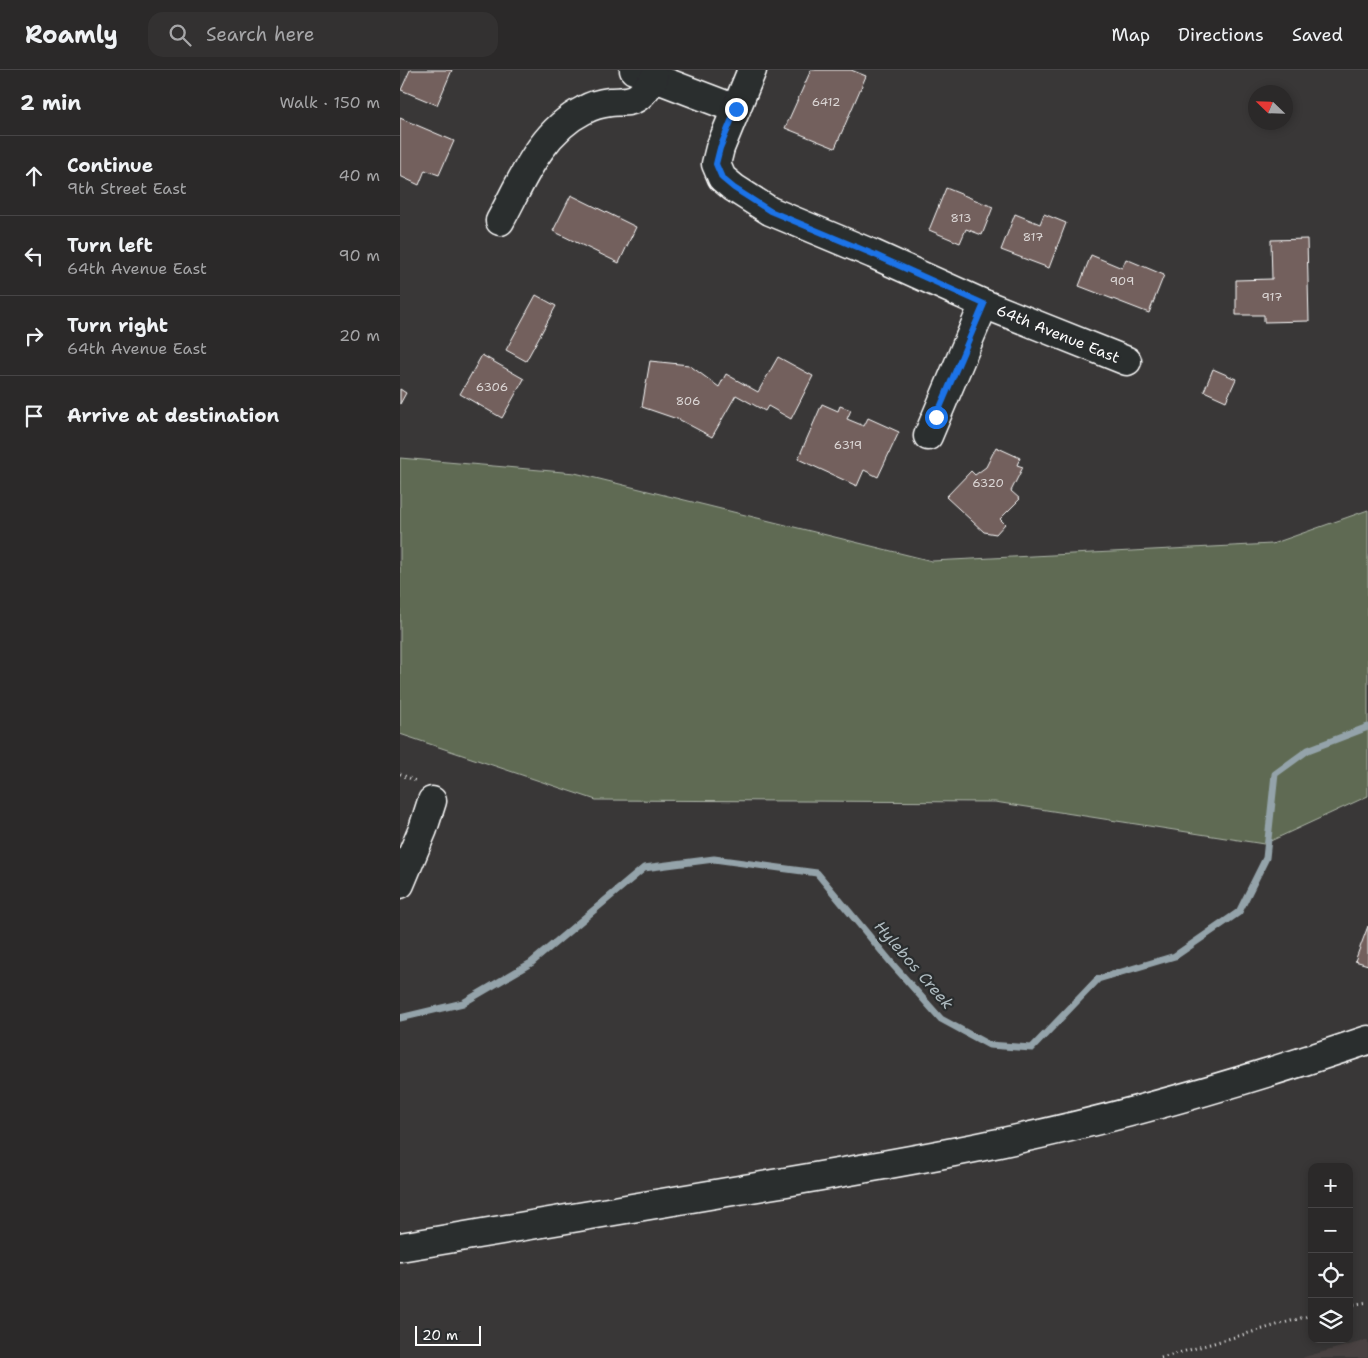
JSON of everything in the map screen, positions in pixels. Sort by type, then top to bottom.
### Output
[{"type":"street","points":[[500,221],[524,173],[553,134],[570,118],[586,109],[608,102],[628,101],[639,96],[644,74],[736,109],[752,70]]},
{"type":"street","name":"64th Avenue East","points":[[736,109],[720,148],[716,164],[722,178],[734,188],[770,211],[873,254],[984,304],[1127,361]]},
{"type":"street","points":[[928,436],[984,304]]},
{"type":"street","points":[[400,884],[423,829],[432,801]]},
{"type":"street","points":[[400,1247],[904,1162],[1000,1143],[1096,1121],[1190,1096],[1285,1068],[1368,1040]]},
{"type":"path","points":[[1353,1304],[1368,1302]]},
{"type":"path","points":[[1161,1358],[1308,1316]]},
{"type":"shaded area","points":[[1368,1340],[1368,1358],[1303,1358],[1304,1357]]},
{"type":"green space","points":[[400,458],[575,473],[932,561],[1272,544],[1368,510],[1368,796],[1264,844],[995,802],[596,800],[400,734]]},
{"type":"building","points":[[410,70],[452,70],[437,105],[401,90]]},
{"type":"building","points":[[811,70],[851,70],[866,76],[835,148],[785,128]]},
{"type":"building","points":[[400,118],[454,141],[439,175],[425,170],[419,185],[400,176]]},
{"type":"building","points":[[946,188],[993,207],[982,235],[966,229],[960,243],[929,230]]},
{"type":"building","points":[[571,195],[636,227],[619,263],[553,231]]},
{"type":"building","points":[[1015,214],[1040,224],[1044,214],[1066,223],[1049,268],[1001,250]]},
{"type":"building","points":[[1307,239],[1309,321],[1264,322],[1264,315],[1236,315],[1236,280],[1272,279],[1271,240]]},
{"type":"building","points":[[1091,255],[1122,268],[1126,259],[1164,275],[1149,313],[1079,286]]},
{"type":"building","points":[[536,295],[556,306],[526,361],[506,350]]},
{"type":"building","points":[[482,355],[524,379],[502,418],[460,394]]},
{"type":"building","points":[[778,357],[813,376],[791,419],[768,406],[765,411],[736,395],[712,437],[680,420],[642,407],[650,361],[689,365],[719,387],[726,374],[758,392]]},
{"type":"building","points":[[1213,369],[1236,379],[1226,401],[1204,391]]},
{"type":"building","points":[[400,389],[406,393],[400,404]]},
{"type":"building","points":[[822,404],[838,411],[840,406],[851,410],[847,419],[864,426],[868,418],[899,432],[878,477],[864,470],[857,486],[798,459]]},
{"type":"building","points":[[996,447],[1020,458],[1017,465],[1023,467],[1011,491],[1020,499],[1000,519],[1005,524],[996,534],[984,532],[946,497],[971,471],[975,475],[986,467]]},
{"type":"building","points":[[1368,926],[1368,965],[1355,961]]},
{"type":"waterway","name":"Hylebos Creek","points":[[400,1018],[463,1003],[531,963],[644,868],[714,859],[817,873],[894,966],[941,1019],[989,1045],[1032,1048],[1098,979],[1175,956],[1239,912],[1266,858],[1275,774],[1308,750],[1368,727]]},
{"type":"route","points":[[736,109],[720,148],[716,164],[722,178],[734,188],[770,211],[873,254],[984,304],[936,417]]}]
